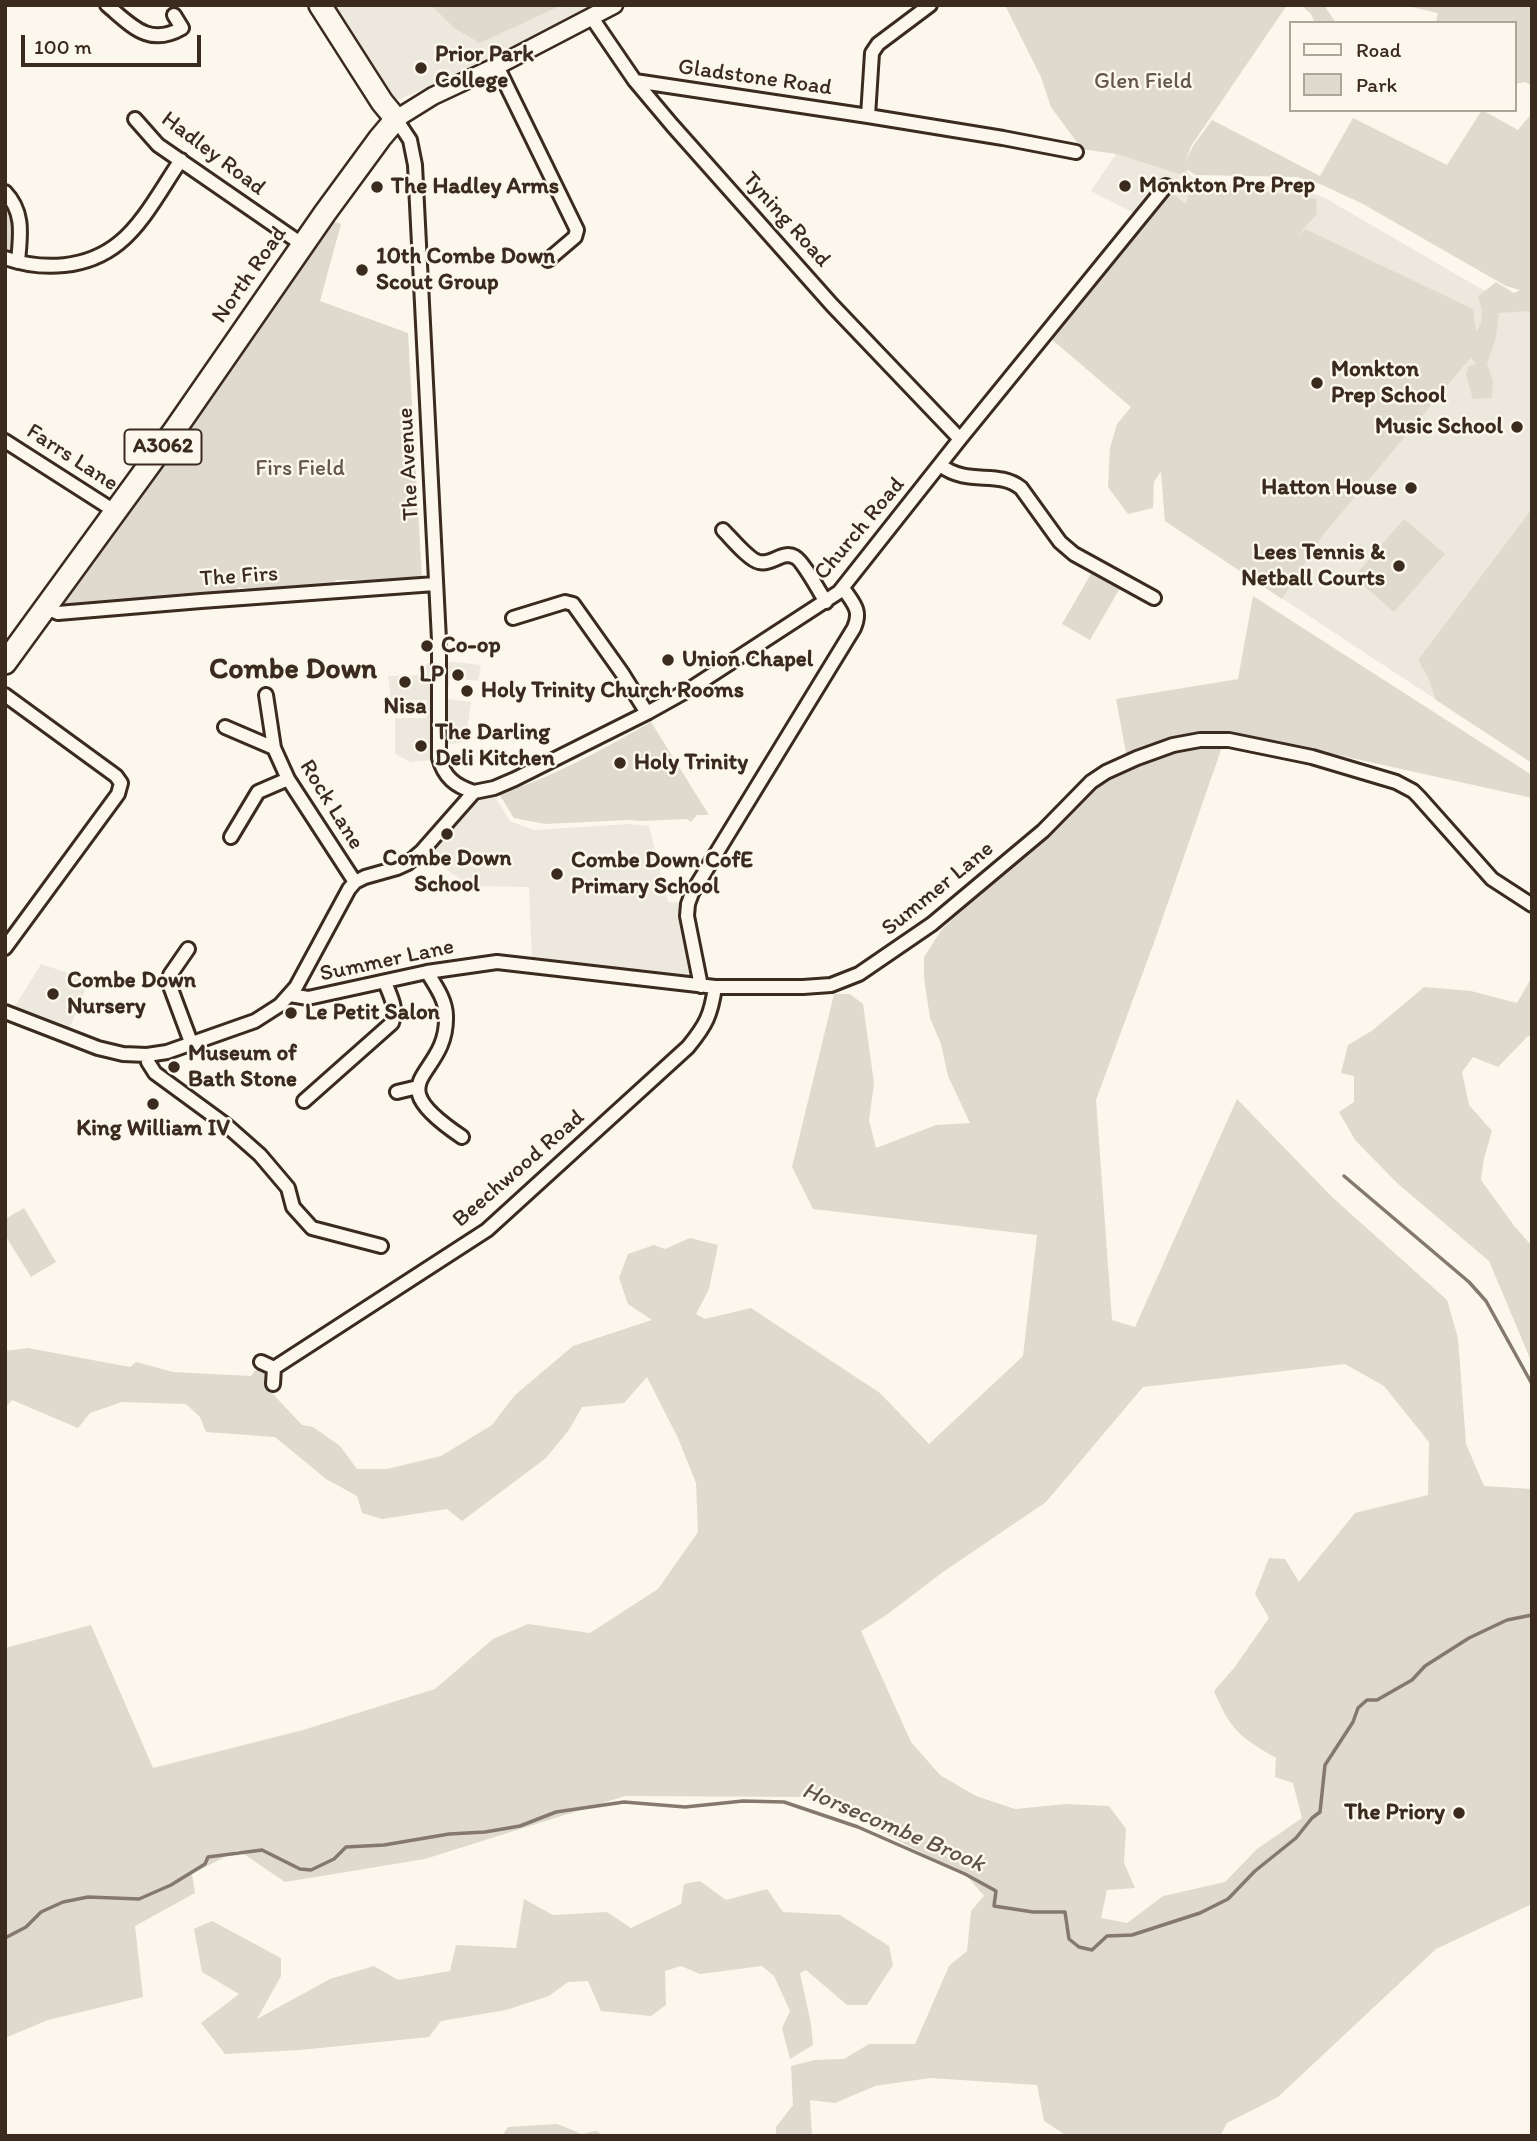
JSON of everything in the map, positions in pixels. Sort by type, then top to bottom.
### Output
[{"type":"main road","points":[[320,5],[382,102],[396,119]]},
{"type":"main road","name":"North Road","points":[[5,663],[13,639],[47,608],[174,432],[303,245],[396,119]]},
{"type":"street","points":[[107,5],[132,26],[151,36],[161,37],[182,28],[174,15]]},
{"type":"street","name":"North Road","points":[[396,119],[433,96],[593,18],[614,5]]},
{"type":"street","points":[[868,116],[872,53],[878,44],[930,5]]},
{"type":"street","name":"Tyning Road","points":[[593,18],[635,81],[832,304],[960,439]]},
{"type":"street","points":[[497,66],[577,230],[575,237],[548,260]]},
{"type":"street","name":"Gladstone Road","points":[[635,81],[868,116],[1076,152]]},
{"type":"street","name":"Hadley Road","points":[[135,119],[158,145],[303,245]]},
{"type":"street","name":"The Avenue","points":[[396,119],[410,140],[415,165],[439,640],[439,758],[445,775],[462,788],[474,792]]},
{"type":"street","points":[[5,192],[19,213],[21,227],[11,260],[53,267],[78,263],[100,255],[119,243],[134,228],[181,160]]},
{"type":"street","name":"Church Road","points":[[474,792],[494,788],[515,779],[647,713],[690,689],[843,588],[960,439],[1166,186]]},
{"type":"street","name":"Farrs Lane","points":[[5,441],[116,512]]},
{"type":"street","points":[[940,466],[961,477],[1012,482],[1021,488],[1060,542],[1074,554],[1154,598]]},
{"type":"street","points":[[723,530],[753,560],[767,562],[783,555],[792,555],[799,560],[825,602]]},
{"type":"street","name":"The Firs","points":[[47,608],[58,613],[435,584]]},
{"type":"street","points":[[701,986],[687,916],[688,904],[720,845],[858,618],[857,610],[843,588]]},
{"type":"street","points":[[513,618],[565,602],[573,604],[647,713]]},
{"type":"street","points":[[5,695],[117,776],[121,783],[118,794],[5,948]]},
{"type":"street","name":"Rock Lane","points":[[266,695],[274,748],[288,779],[355,882]]},
{"type":"street","name":"Rock Lane","points":[[225,727],[274,748]]},
{"type":"street","name":"Summer Lane","points":[[290,995],[308,998],[427,972],[497,962],[715,987],[831,985],[859,974],[932,924],[1043,831],[1091,782],[1137,758],[1200,740],[1229,740],[1311,757],[1396,782],[1419,797],[1492,879],[1532,905]]},
{"type":"street","points":[[231,837],[258,792],[288,779]]},
{"type":"street","points":[[5,1012],[98,1048],[123,1054],[147,1055],[192,1045],[255,1021],[269,1014],[290,995],[355,882],[397,869],[416,857],[474,792]]},
{"type":"street","points":[[188,949],[170,975],[170,986],[192,1045]]},
{"type":"street","points":[[427,972],[442,996],[447,1018],[439,1052],[419,1080],[419,1099],[444,1125],[462,1137]]},
{"type":"street","points":[[304,1101],[392,1023],[396,1014],[395,1007],[385,982]]},
{"type":"street","name":"Beechwood Road","points":[[274,1368],[487,1230],[688,1047],[704,1027],[711,1012],[715,987]]},
{"type":"street","points":[[147,1055],[155,1073],[226,1125],[260,1155],[288,1188],[293,1207],[312,1228],[381,1246]]},
{"type":"street","points":[[397,1092],[418,1087]]},
{"type":"street","points":[[261,1362],[274,1368],[273,1384]]},
{"type":"shaded area","name":"Prior Park College","points":[[332,5],[599,5],[542,37],[391,101]]},
{"type":"shaded area","name":"Monkton Prep School","points":[[1005,5],[1287,5],[1191,146],[1184,161],[1186,170],[1194,179],[1211,188],[1223,185],[1296,187],[1325,198],[1509,304],[1532,309],[1532,763],[1165,521],[1157,429],[1049,337],[1146,219],[1091,191],[1116,154],[1082,149],[1051,107],[1041,77]]},
{"type":"shaded area","points":[[446,661],[481,665],[478,681],[450,678],[447,699],[471,702],[466,739],[461,743],[431,745],[432,760],[411,762],[395,754],[395,718],[426,718],[427,700],[391,700],[388,676],[419,675],[428,663]]},
{"type":"shaded area","name":"Combe Down CofE Primary School","points":[[494,795],[510,821],[534,830],[628,824],[649,826],[668,902],[682,903],[693,976],[549,961],[532,962],[529,887],[470,886],[436,862],[432,849],[476,798]]},
{"type":"shaded area","name":"Combe Down Nursery","points":[[41,964],[89,980],[69,1030],[14,1008]]},
{"type":"green space","points":[[431,5],[562,5],[480,43],[454,28]]},
{"type":"green space","name":"Monkton Prep School","points":[[1005,5],[1287,5],[1191,146],[1185,163],[1193,146],[1212,120],[1320,176],[1353,118],[1447,165],[1481,112],[1486,112],[1518,130],[1532,113],[1532,314],[1526,311],[1499,313],[1496,337],[1487,364],[1493,381],[1492,398],[1473,399],[1466,375],[1468,367],[1476,364],[1471,357],[1323,535],[1282,599],[1165,521],[1161,471],[1154,482],[1153,508],[1128,514],[1108,487],[1110,448],[1117,424],[1131,407],[1049,337],[1163,198],[1174,195],[1186,204],[1188,195],[1207,191],[1256,191],[1316,199],[1317,214],[1302,230],[1299,237],[1305,229],[1473,309],[1476,332],[1482,319],[1478,296],[1496,282],[1514,293],[1520,290],[1506,286],[1363,204],[1320,184],[1297,177],[1195,175],[1188,170],[1179,174],[1117,154],[1082,149],[1051,107],[1041,77]]},
{"type":"green space","points":[[1301,5],[1324,5],[1335,21],[1314,21]]},
{"type":"green space","points":[[1403,5],[1532,5],[1532,86],[1525,82],[1516,84],[1516,21],[1436,21],[1438,13]]},
{"type":"green space","points":[[5,198],[16,212],[16,245],[5,253]]},
{"type":"green space","name":"Firs Field","points":[[335,222],[341,224],[320,301],[408,333],[422,578],[336,580],[333,584],[248,589],[238,587],[238,590],[63,604],[119,520]]},
{"type":"green space","points":[[1532,509],[1532,763],[1436,700],[1428,677],[1418,660]]},
{"type":"green space","name":"Lees Tennis & Netball Courts","points":[[1404,519],[1445,554],[1394,612],[1354,577]]},
{"type":"green space","points":[[1092,572],[1120,588],[1090,640],[1062,624]]},
{"type":"green space","points":[[1253,596],[1532,775],[1532,798],[1234,732],[1222,747],[1096,1100],[1112,1320],[1135,1327],[1237,1099],[1332,1197],[1447,1300],[1458,1338],[1466,1444],[1484,1486],[1532,1489],[1532,1904],[1436,1949],[1278,2097],[1227,2123],[1220,2136],[1067,2136],[1044,2121],[1037,2085],[930,2078],[875,2086],[835,2103],[810,2100],[812,2136],[776,2136],[776,2127],[793,2105],[791,2066],[815,2060],[844,2059],[869,2044],[915,2044],[949,1966],[967,1951],[971,1911],[984,1896],[967,1876],[814,1797],[625,1796],[425,1859],[285,1882],[238,1850],[192,1874],[195,1893],[135,1926],[143,1997],[48,2020],[5,2038],[5,1648],[91,1625],[153,1768],[303,1730],[435,1689],[493,1639],[528,1624],[590,1633],[658,1589],[698,1532],[696,1483],[678,1438],[647,1377],[624,1403],[582,1407],[569,1430],[546,1458],[462,1521],[447,1509],[382,1519],[362,1513],[357,1496],[326,1479],[275,1437],[206,1432],[200,1417],[186,1404],[122,1402],[90,1413],[78,1428],[12,1400],[5,1408],[5,1351],[28,1348],[130,1367],[136,1362],[173,1372],[251,1376],[257,1368],[264,1372],[271,1392],[302,1425],[313,1427],[340,1446],[357,1469],[387,1469],[441,1456],[492,1425],[515,1395],[573,1346],[652,1320],[628,1304],[619,1278],[628,1254],[654,1245],[665,1249],[690,1238],[718,1245],[709,1289],[696,1314],[705,1319],[751,1308],[880,1393],[929,1444],[1023,1356],[1037,1235],[813,1209],[792,1167],[834,994],[850,994],[863,1004],[874,1083],[869,1120],[876,1148],[936,1125],[970,1123],[948,1076],[941,1044],[930,1018],[924,957],[942,929],[1096,786],[1129,769],[1116,699],[1238,679]],"holes":[[[1345,1364],[1384,1386],[1429,1442],[1428,1495],[1355,1513],[1299,1582],[1285,1559],[1269,1558],[1255,1594],[1269,1618],[1234,1668],[1214,1691],[1238,1732],[1276,1758],[1275,1777],[1293,1783],[1302,1818],[1257,1849],[1225,1882],[1163,1896],[1127,1923],[1101,1918],[1107,1890],[1135,1888],[1124,1863],[1126,1829],[1109,1806],[1066,1804],[1015,1809],[976,1796],[940,1775],[911,1742],[861,1631],[1046,1502],[1143,1387]]]},
{"type":"green space","points":[[651,722],[709,815],[697,815],[691,822],[687,819],[545,824],[514,818],[499,794],[558,771]]},
{"type":"green space","points":[[1532,977],[1532,1036],[1528,1036],[1498,1067],[1473,1057],[1462,1072],[1469,1105],[1492,1131],[1481,1180],[1532,1246],[1532,1363],[1489,1261],[1397,1183],[1355,1140],[1339,1112],[1354,1102],[1354,1076],[1341,1073],[1348,1045],[1373,1030],[1424,987],[1471,991],[1517,1003]]},
{"type":"green space","points":[[24,1208],[56,1262],[31,1277],[5,1235],[5,1219]]},
{"type":"green space","points":[[700,1881],[726,1900],[767,1889],[783,1912],[840,1915],[889,1946],[893,1965],[867,2005],[847,2005],[806,1970],[800,1973],[813,2045],[790,2059],[782,2028],[790,2011],[774,1976],[762,1966],[700,1974],[681,1966],[665,1971],[666,2005],[651,2016],[601,2011],[588,1981],[568,1982],[549,1996],[506,2010],[441,2021],[429,2037],[300,2050],[225,2054],[201,2023],[239,1994],[202,1972],[194,1929],[212,1921],[281,1958],[281,1976],[257,2019],[330,1979],[374,1966],[398,1980],[450,1971],[456,1945],[516,1948],[524,1899],[553,1915],[607,1912],[631,1928],[681,1904],[684,1884]]},
{"type":"green space","points":[[557,2124],[582,2134],[596,2131],[605,2136],[502,2136],[508,2127]]},
{"type":"waterway","points":[[1344,1176],[1469,1282],[1486,1301],[1532,1384]]},
{"type":"waterway","name":"Horsecombe Brook","points":[[5,1938],[26,1927],[41,1912],[63,1902],[88,1897],[139,1899],[171,1885],[205,1864],[208,1857],[262,1850],[300,1869],[311,1870],[334,1859],[346,1847],[485,1832],[520,1826],[556,1812],[624,1802],[685,1807],[743,1801],[784,1802],[858,1827],[965,1874],[996,1891],[994,1906],[1033,1912],[1065,1912],[1069,1939],[1079,1947],[1092,1950],[1107,1936],[1132,1935],[1200,1913],[1228,1899],[1255,1871],[1296,1838],[1320,1812],[1325,1765],[1353,1722],[1358,1708],[1367,1700],[1377,1700],[1412,1680],[1425,1666],[1469,1638],[1507,1620],[1532,1615]]},
{"type":"place","name":"Prior Park College","points":[[421,68]]},
{"type":"place","name":"Monkton Pre Prep","points":[[1125,186]]},
{"type":"place","name":"The Hadley Arms","points":[[377,187]]},
{"type":"place","name":"10th Combe Down Scout Group","points":[[362,270]]},
{"type":"place","name":"Monkton Prep School","points":[[1317,383]]},
{"type":"place","name":"Music School","points":[[1517,427]]},
{"type":"place","name":"Hatton House","points":[[1411,488]]},
{"type":"place","name":"Lees Tennis & Netball Courts","points":[[1399,566]]},
{"type":"place","name":"Co-op","points":[[427,646]]},
{"type":"place","name":"Union Chapel","points":[[668,660]]},
{"type":"place","name":"LP","points":[[458,675]]},
{"type":"place","name":"Nisa","points":[[405,682]]},
{"type":"place","name":"Holy Trinity Church Rooms","points":[[467,691]]},
{"type":"place","name":"The Darling Deli Kitchen","points":[[421,746]]},
{"type":"place","name":"Holy Trinity","points":[[620,763]]},
{"type":"place","name":"Combe Down School","points":[[447,834]]},
{"type":"place","name":"Combe Down CofE Primary School","points":[[557,874]]},
{"type":"place","name":"Combe Down Nursery","points":[[53,994]]},
{"type":"place","name":"Le Petit Salon","points":[[291,1013]]},
{"type":"place","name":"Museum of Bath Stone","points":[[174,1067]]},
{"type":"place","name":"King William IV","points":[[153,1104]]},
{"type":"place","name":"The Priory","points":[[1459,1813]]},
{"type":"district","name":"Combe Down","points":[[293,670]]},
{"type":"park label","name":"Glen Field","points":[[1143,82]]}]
